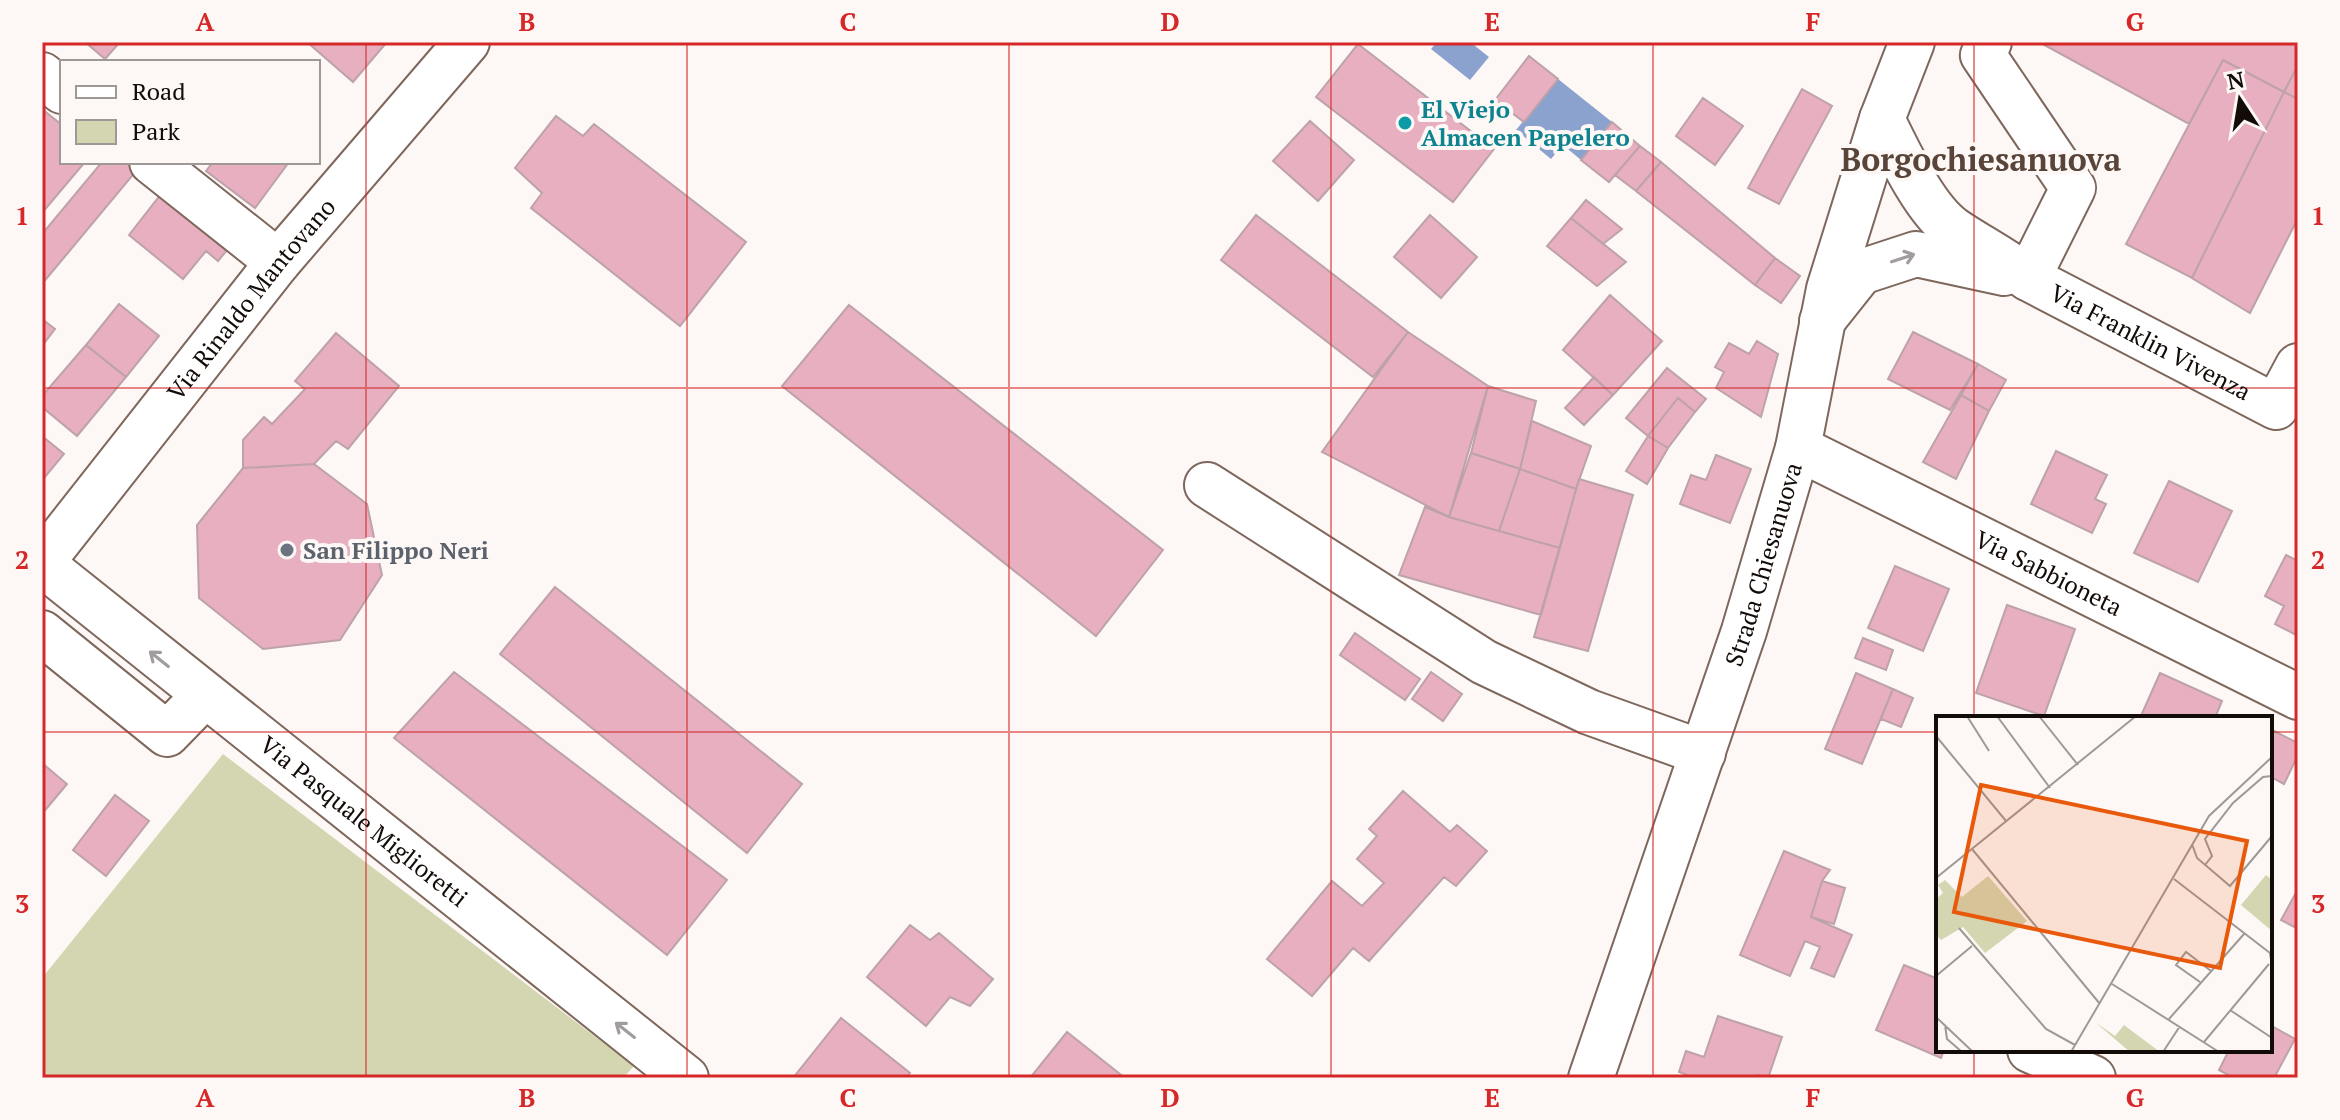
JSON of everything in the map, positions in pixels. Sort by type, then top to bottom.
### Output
[{"type":"street","name":"Via Rinaldo Mantovano","points":[[42,563],[278,262],[467,42]]},
{"type":"street","name":"Strada Chiesanuova","points":[[1591,1078],[1703,753],[1798,448],[1822,321],[1882,119],[1912,42]]},
{"type":"street","points":[[1986,48],[2073,188],[2028,278]]},
{"type":"street","points":[[42,75],[60,89]]},
{"type":"street","name":"Via Franklin Vivenza","points":[[1882,119],[1911,178],[1951,228],[1995,252],[2028,278],[2276,407],[2298,366]]},
{"type":"street","points":[[155,164],[278,262]]},
{"type":"street","name":"Via Franklin Vivenza","points":[[1822,321],[1861,272],[1916,254],[2028,278]]},
{"type":"street","name":"Via Sabbioneta","points":[[1798,448],[2298,697]]},
{"type":"street","points":[[1207,485],[1484,662],[1589,712],[1703,753]]},
{"type":"street","name":"Via Pasquale Miglioretti","points":[[42,563],[204,696],[686,1078]]},
{"type":"street","points":[[56,644],[65,641],[67,620],[76,612],[96,608]]},
{"type":"street","points":[[56,644],[167,734],[204,696]]},
{"type":"street","points":[[2010,1078],[2026,1052]]},
{"type":"street","points":[[2032,1052],[2093,1078]]},
{"type":"green space","points":[[223,754],[634,1066],[623,1078],[42,1078],[42,978]]},
{"type":"water","points":[[1437,42],[1470,42],[1489,57],[1470,80],[1431,49]]},
{"type":"water","points":[[1558,79],[1612,122],[1581,160],[1563,145],[1551,159],[1516,130]]},
{"type":"building","points":[[85,42],[120,42],[105,59]]},
{"type":"building","points":[[307,42],[387,42],[353,82]]},
{"type":"building","points":[[2039,42],[2298,42],[2298,65],[2284,92],[2223,60],[2189,124]]},
{"type":"building","name":"El Viejo Almacen Papelero","points":[[1358,44],[1494,149],[1453,202],[1316,97]]},
{"type":"building","points":[[1529,56],[1558,79],[1524,122],[1495,100]]},
{"type":"building","points":[[2223,60],[2284,92],[2192,278],[2126,244]]},
{"type":"building","points":[[2298,65],[2298,99],[2284,92]]},
{"type":"building","points":[[1802,89],[1832,106],[1779,204],[1748,188]]},
{"type":"building","points":[[2284,92],[2298,99],[2298,218],[2250,313],[2192,278]]},
{"type":"building","points":[[1703,98],[1743,126],[1715,165],[1676,136]]},
{"type":"building","points":[[42,109],[60,123],[60,164],[83,164],[42,213]]},
{"type":"building","points":[[556,116],[583,136],[594,124],[746,242],[680,326],[531,208],[542,193],[515,168]]},
{"type":"building","points":[[1310,121],[1354,160],[1318,201],[1273,161]]},
{"type":"building","points":[[1612,122],[1640,146],[1609,182],[1581,160]]},
{"type":"building","points":[[1640,146],[1661,162],[1636,191],[1615,175]]},
{"type":"building","points":[[1661,162],[1775,258],[1755,285],[1636,191]]},
{"type":"building","points":[[100,164],[130,164],[137,170],[42,284],[42,234]]},
{"type":"building","points":[[211,164],[288,164],[255,208],[206,171]]},
{"type":"building","points":[[165,189],[233,243],[218,261],[206,251],[183,279],[129,235]]},
{"type":"building","points":[[1586,200],[1622,229],[1603,244],[1571,218]]},
{"type":"building","points":[[1256,215],[1408,332],[1373,377],[1221,260]]},
{"type":"building","points":[[1430,215],[1477,257],[1441,298],[1394,257]]},
{"type":"building","points":[[1571,218],[1626,262],[1597,286],[1547,246]]},
{"type":"building","points":[[1775,258],[1800,276],[1781,303],[1755,285]]},
{"type":"building","points":[[1610,295],[1662,341],[1613,395],[1563,350]]},
{"type":"building","points":[[119,304],[159,336],[126,377],[86,345]]},
{"type":"building","points":[[849,305],[1163,550],[1096,636],[782,386]]},
{"type":"building","points":[[42,319],[55,329],[42,346]]},
{"type":"building","points":[[1408,332],[1488,386],[1449,517],[1322,452]]},
{"type":"building","points":[[1913,332],[1978,364],[1950,410],[1888,379]]},
{"type":"building","points":[[336,333],[399,386],[348,449],[336,441],[314,464],[243,468],[243,440],[264,417],[272,424],[305,389],[295,381]]},
{"type":"building","points":[[1757,341],[1778,354],[1761,417],[1716,388],[1724,372],[1715,367],[1729,343],[1749,354]]},
{"type":"building","points":[[86,345],[126,377],[77,436],[42,407],[42,396]]},
{"type":"building","points":[[1978,364],[2006,380],[1989,411],[1961,395]]},
{"type":"building","points":[[1667,368],[1706,399],[1695,412],[1678,398],[1648,436],[1626,418]]},
{"type":"building","points":[[1594,377],[1613,395],[1584,425],[1565,408]]},
{"type":"building","points":[[1488,386],[1536,401],[1520,469],[1471,453]]},
{"type":"building","points":[[1961,395],[1989,411],[1956,479],[1923,462]]},
{"type":"building","points":[[1678,398],[1695,412],[1668,448],[1648,436]]},
{"type":"building","points":[[1532,421],[1591,446],[1576,489],[1520,469]]},
{"type":"building","points":[[42,436],[64,454],[45,477],[42,475]]},
{"type":"building","points":[[1648,436],[1668,448],[1647,484],[1626,471]]},
{"type":"building","points":[[2056,451],[2107,475],[2095,499],[2106,504],[2092,533],[2031,504]]},
{"type":"building","points":[[1471,453],[1520,469],[1499,531],[1449,517]]},
{"type":"building","points":[[1716,455],[1751,469],[1730,523],[1680,504],[1691,475],[1706,480]]},
{"type":"building","name":"San Filippo Neri","points":[[314,464],[367,504],[382,575],[340,640],[263,649],[199,598],[197,525],[243,468]]},
{"type":"building","points":[[1520,469],[1576,489],[1560,548],[1499,531]]},
{"type":"building","points":[[1579,479],[1633,495],[1588,651],[1534,637]]},
{"type":"building","points":[[2169,481],[2232,511],[2198,582],[2134,553]]},
{"type":"building","points":[[1425,507],[1449,517],[1560,548],[1541,615],[1399,575]]},
{"type":"building","points":[[2286,555],[2298,561],[2298,636],[2275,624],[2284,606],[2265,596]]},
{"type":"building","points":[[1895,566],[1949,589],[1923,651],[1868,628]]},
{"type":"building","points":[[555,587],[802,784],[747,853],[500,654]]},
{"type":"building","points":[[2007,605],[2075,629],[2044,716],[1976,693]]},
{"type":"building","points":[[1355,633],[1420,679],[1405,700],[1340,655]]},
{"type":"building","points":[[1863,638],[1893,650],[1886,670],[1855,658]]},
{"type":"building","points":[[454,672],[727,880],[667,955],[394,738]]},
{"type":"building","points":[[1431,672],[1462,694],[1443,721],[1412,699]]},
{"type":"building","points":[[1856,673],[1893,689],[1862,764],[1825,749]]},
{"type":"building","points":[[2160,673],[2222,701],[2216,716],[2141,716]]},
{"type":"building","points":[[1893,689],[1913,698],[1901,727],[1881,719]]},
{"type":"building","points":[[2272,730],[2298,743],[2298,755],[2284,784],[2273,778]]},
{"type":"building","points":[[42,763],[67,784],[42,814]]},
{"type":"building","points":[[1403,791],[1450,832],[1457,825],[1487,851],[1456,886],[1444,877],[1369,961],[1353,948],[1312,996],[1267,959],[1332,881],[1362,906],[1384,883],[1357,859],[1377,836],[1369,829]]},
{"type":"building","points":[[115,795],[149,821],[106,876],[73,850]]},
{"type":"building","points":[[1784,851],[1830,870],[1822,881],[1811,917],[1852,935],[1834,977],[1811,968],[1820,947],[1805,941],[1790,976],[1740,955]]},
{"type":"building","points":[[1822,881],[1845,888],[1834,924],[1811,917]]},
{"type":"building","points":[[2298,889],[2298,929],[2281,920]]},
{"type":"building","points":[[910,925],[930,940],[939,933],[993,979],[970,1006],[950,997],[926,1026],[867,977]]},
{"type":"building","points":[[1904,965],[1936,978],[1936,1052],[1943,1052],[1941,1058],[1876,1030]]},
{"type":"building","points":[[1718,1016],[1782,1037],[1768,1078],[1757,1075],[1756,1078],[1695,1078],[1679,1072],[1686,1051],[1704,1057]]},
{"type":"building","points":[[841,1018],[910,1073],[906,1078],[793,1078]]},
{"type":"building","points":[[2272,1026],[2295,1039],[2274,1078],[2234,1078],[2219,1070],[2228,1052],[2272,1052]]},
{"type":"building","points":[[1067,1032],[1125,1078],[1030,1078]]},
{"type":"place","name":"El Viejo Almacen Papelero","points":[[1405,123]]},
{"type":"place","name":"San Filippo Neri","points":[[287,550]]},
{"type":"district","name":"Borgochiesanuova","points":[[1981,159]]}]
